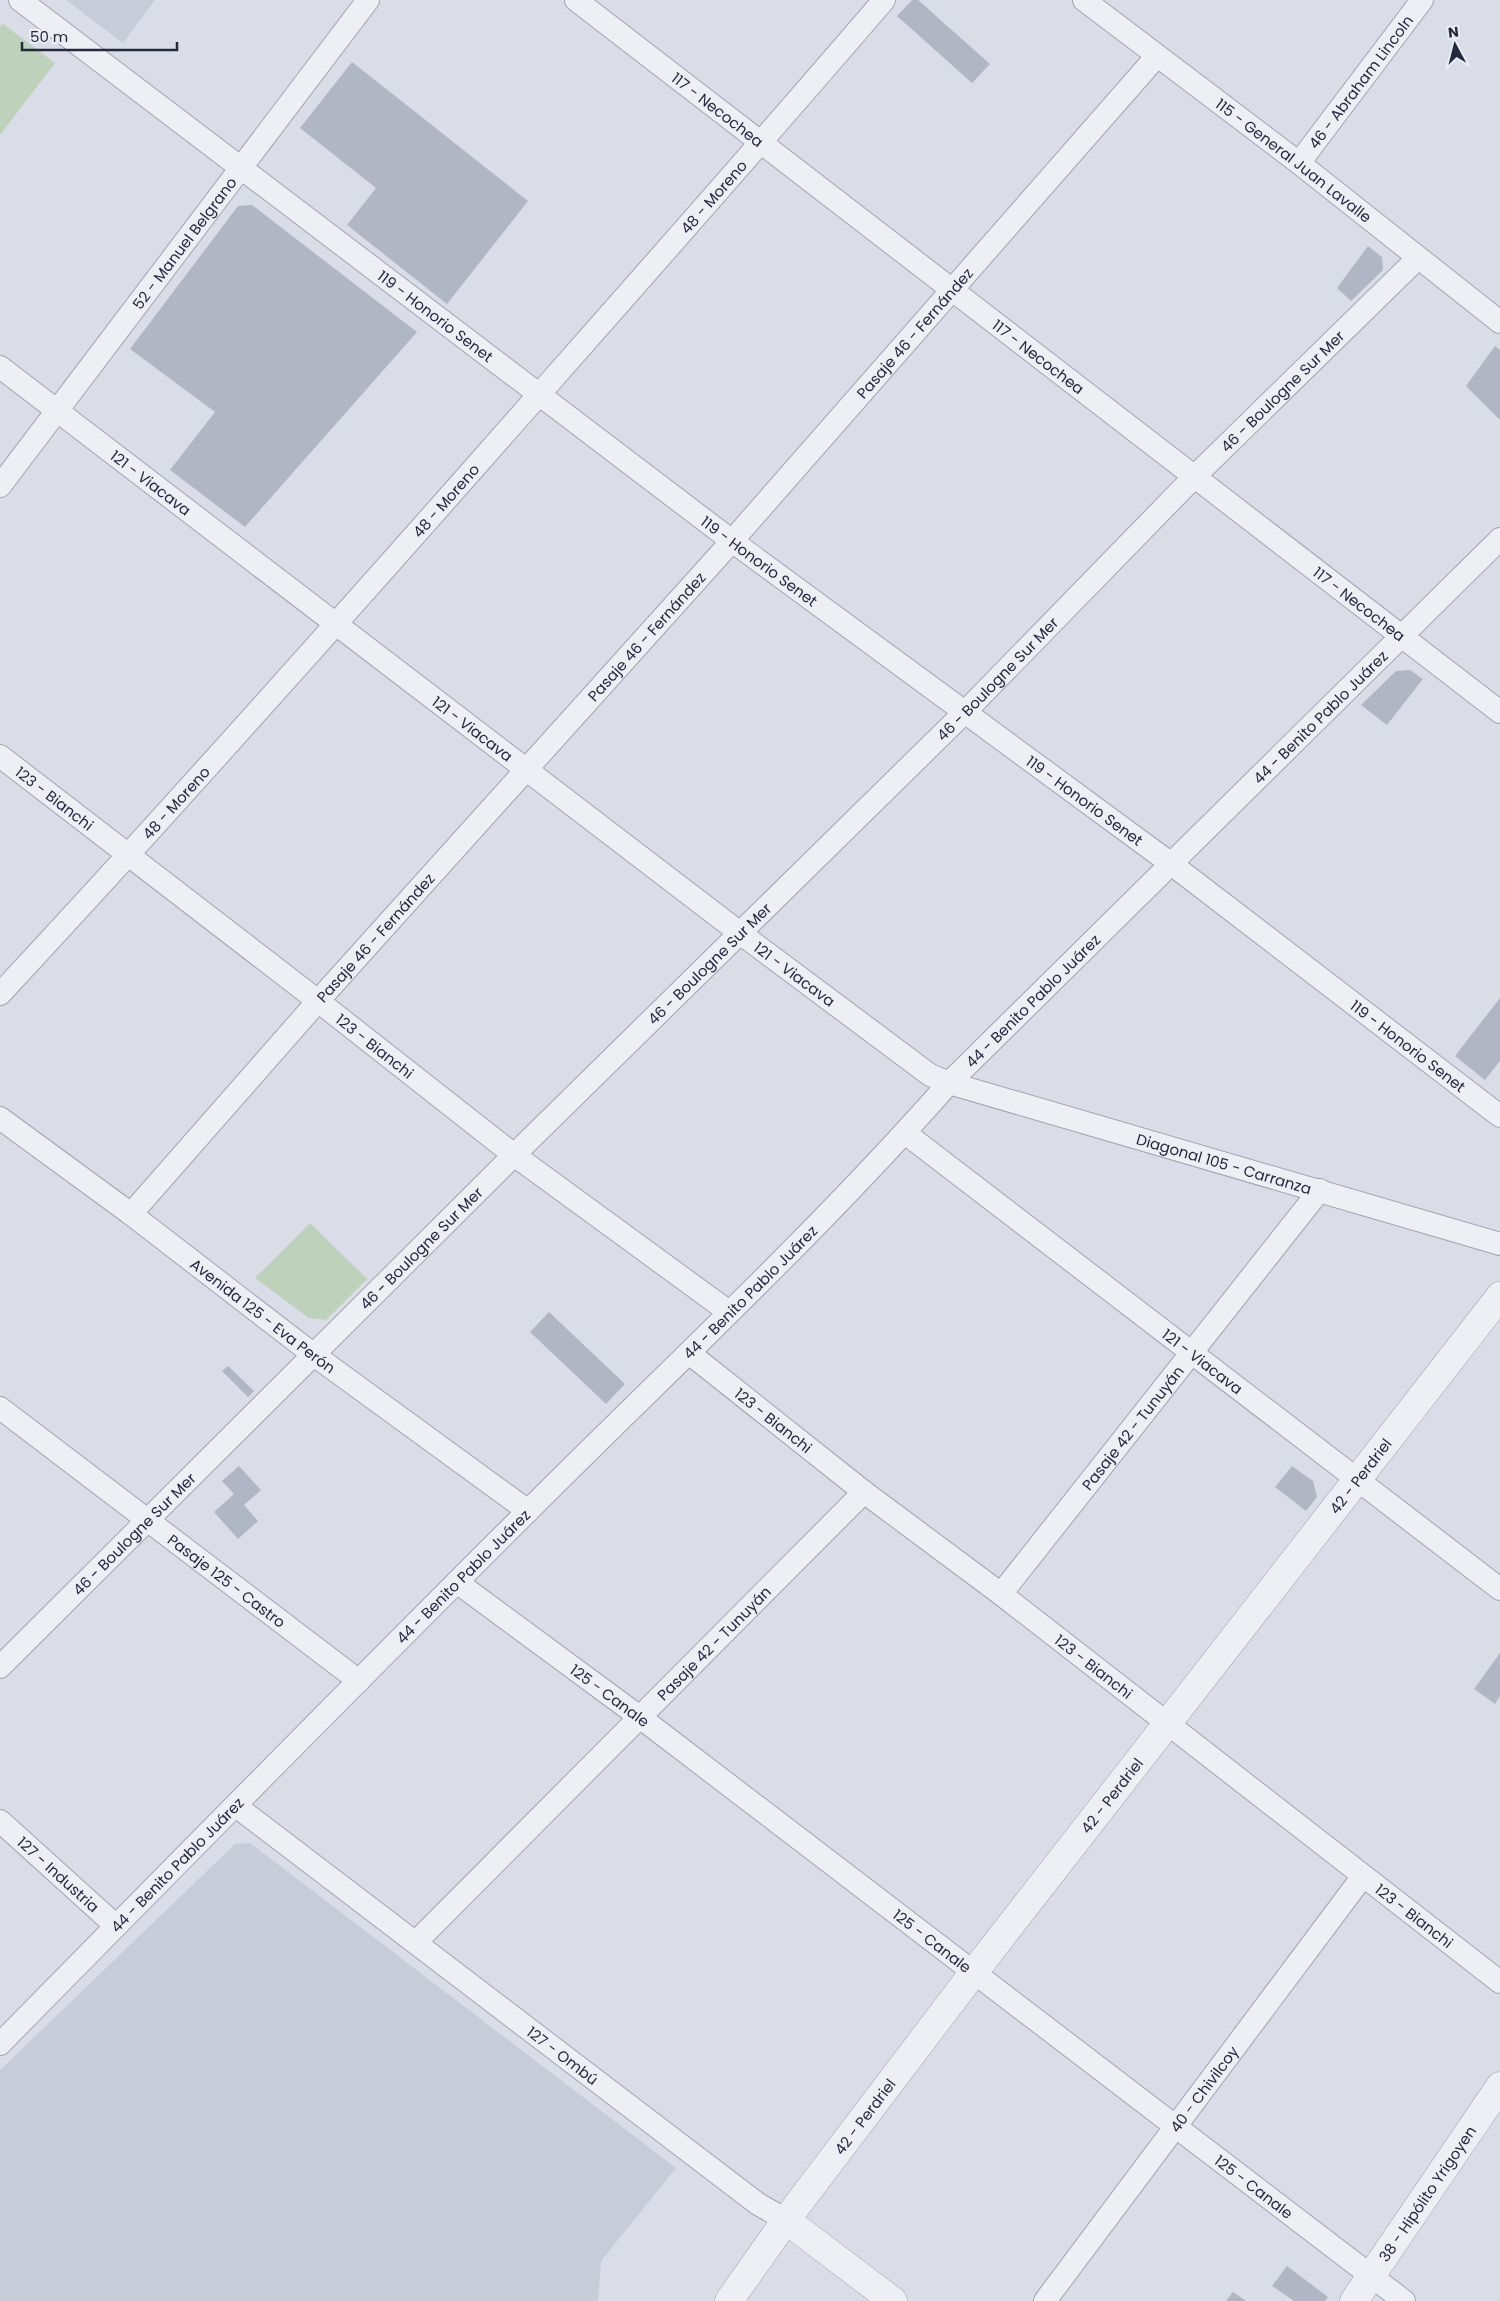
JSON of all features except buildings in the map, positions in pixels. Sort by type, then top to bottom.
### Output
[{"type":"street","name":"119 - Honorio Senet","points":[[20,0],[538,395],[1170,863],[1500,1116]]},
{"type":"street","name":"52 - Manuel Belgrano","points":[[0,486],[239,167],[368,0]]},
{"type":"street","name":"117 - Necochea","points":[[576,0],[1400,638],[1500,712]]},
{"type":"street","name":"48 - Moreno","points":[[0,994],[128,856],[336,623],[762,143],[884,0]]},
{"type":"street","name":"115 - General Juan Lavalle","points":[[1084,0],[1299,162],[1417,258],[1500,322]]},
{"type":"street","name":"46 - Abraham Lincoln","points":[[1299,162],[1422,0]]},
{"type":"street","name":"Pasaje 46 - Fernández","points":[[131,1214],[318,1000],[528,769],[732,540],[1157,56]]},
{"type":"street","name":"46 - Boulogne Sur Mer","points":[[0,1667],[514,1155],[965,712],[1194,477],[1417,258]]},
{"type":"street","name":"121 - Viacava","points":[[0,367],[740,933],[930,1075],[949,1083]]},
{"type":"street","name":"44 - Benito Pablo Juárez","points":[[0,2044],[528,1511],[689,1353],[906,1133],[949,1083],[1500,539]]},
{"type":"street","name":"123 - Bianchi","points":[[0,756],[318,1000],[514,1155],[729,1312]]},
{"type":"street","name":"Diagonal 105 - Carranza","points":[[949,1083],[1500,1244]]},
{"type":"street","name":"Avenida 125 - Eva Perón","points":[[0,1118],[131,1214],[314,1355],[528,1511]]},
{"type":"street","name":"121 - Viacava","points":[[906,1133],[1194,1352],[1500,1589]]},
{"type":"street","name":"Pasaje 42 - Tunuyán","points":[[1001,1594],[1194,1352],[1320,1190]]},
{"type":"street","name":"42 - Perdriel","points":[[729,2301],[786,2220],[974,1972],[1500,1296]]},
{"type":"street","name":"123 - Bianchi","points":[[689,1353],[864,1492],[1001,1594],[1500,1982]]},
{"type":"street","name":"Pasaje 125 - Castro","points":[[0,1408],[359,1681]]},
{"type":"street","name":"Pasaje 42 - Tunuyán","points":[[416,1942],[864,1492]]},
{"type":"street","name":"125 - Canale","points":[[458,1582],[641,1718],[1404,2301]]},
{"type":"street","name":"127 - Ombú","points":[[236,1806],[751,2198],[786,2220],[893,2301]]},
{"type":"street","name":"127 - Industria","points":[[0,1821],[116,1926]]},
{"type":"street","name":"40 - Chivilcoy","points":[[1044,2301],[1363,1876]]},
{"type":"street","name":"38 - Hipólito Yrigoyen","points":[[1354,2301],[1500,2086]]},
{"type":"shaded area","points":[[66,0],[155,0],[123,43]]},
{"type":"shaded area","points":[[250,1843],[676,2168],[601,2261],[598,2301],[0,2301],[0,2070],[235,1844]]},
{"type":"green space","points":[[3,24],[55,63],[0,135],[0,27]]},
{"type":"green space","points":[[310,1223],[367,1279],[326,1320],[309,1318],[255,1278]]}]
